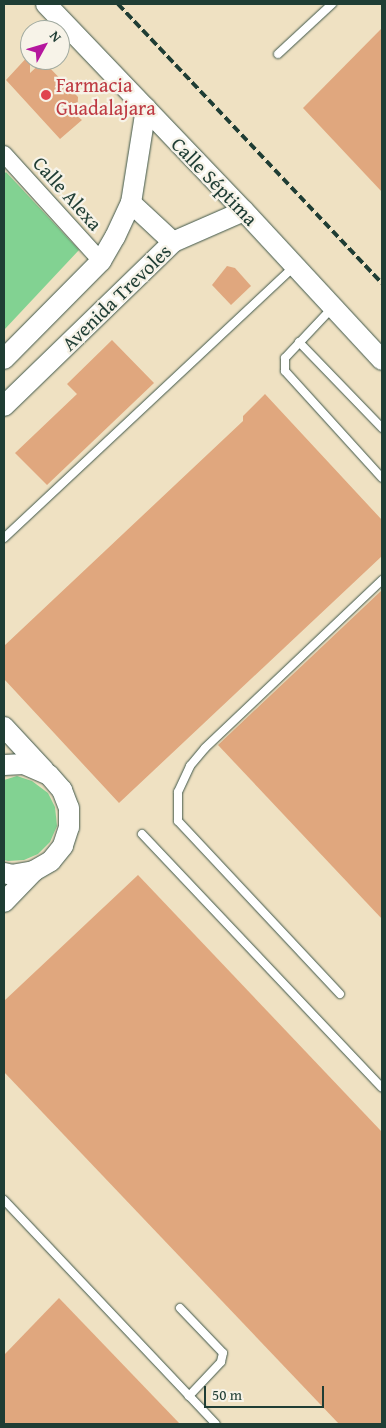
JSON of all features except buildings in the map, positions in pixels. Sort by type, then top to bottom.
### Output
[{"type":"street","name":"Calle Séptima","points":[[46,4],[244,211],[382,360]]},
{"type":"street","name":"Avenida Trevoles","points":[[4,359],[101,260],[131,202],[146,108]]},
{"type":"street","name":"Calle Alexa","points":[[5,157],[101,260]]},
{"type":"street","points":[[131,202],[173,242]]},
{"type":"street","name":"Avenida Trevoles","points":[[4,406],[173,242],[244,211]]},
{"type":"street","points":[[4,727],[62,790],[69,808],[69,828],[63,846],[51,861],[34,871],[4,902]]},
{"type":"street","points":[[4,765],[24,764],[49,775]]},
{"type":"street","points":[[4,873],[12,875],[34,871]]},
{"type":"lane","points":[[278,54],[332,4]]},
{"type":"lane","points":[[4,538],[295,266]]},
{"type":"lane","points":[[333,307],[285,358],[285,371],[382,478]]},
{"type":"lane","points":[[299,342],[382,428]]},
{"type":"lane","points":[[340,994],[178,820],[178,792],[190,766],[205,748],[382,580]]},
{"type":"lane","points":[[142,834],[382,1088]]},
{"type":"lane","points":[[4,1200],[216,1424]]},
{"type":"lane","points":[[180,1308],[224,1353],[221,1362],[190,1396]]},
{"type":"green space","points":[[6,172],[79,250],[4,330],[4,174]]},
{"type":"green space","points":[[17,776],[32,781],[48,793],[55,807],[57,826],[50,842],[38,854],[24,860],[8,861],[4,860],[4,780]]},
{"type":"railway","points":[[118,4],[382,283]]},
{"type":"place","name":"Farmacia Guadalajara","points":[[46,95]]}]
